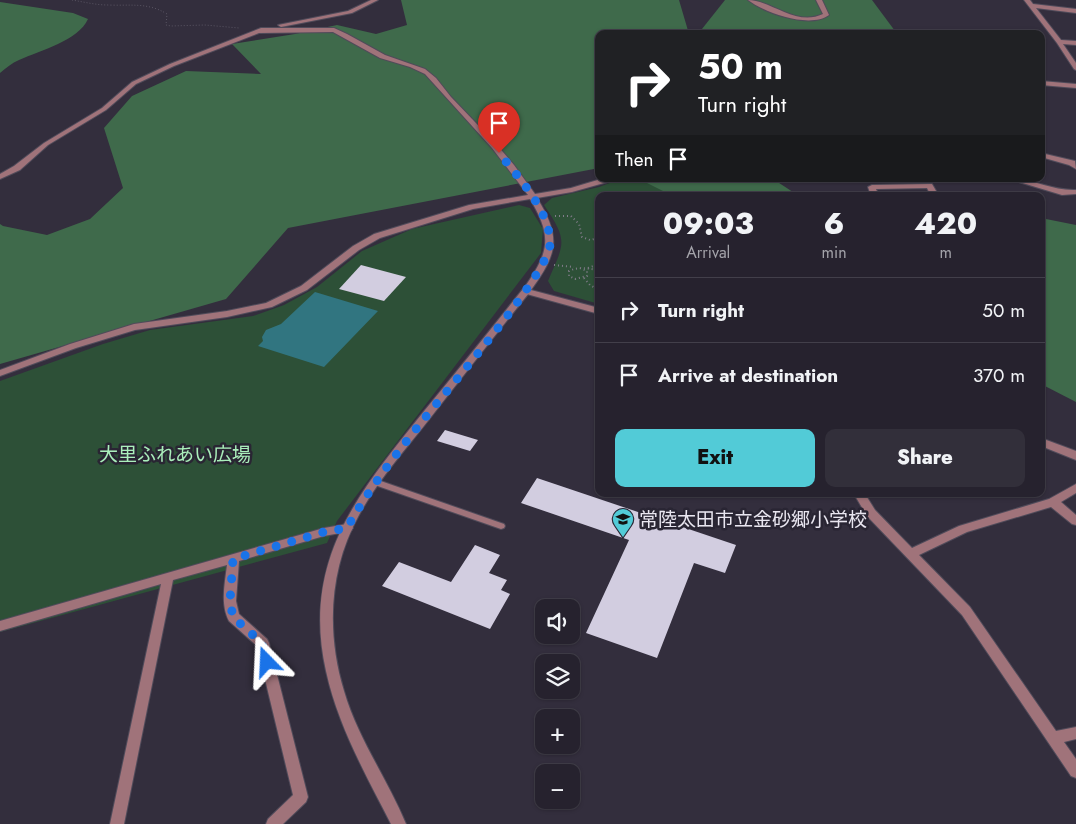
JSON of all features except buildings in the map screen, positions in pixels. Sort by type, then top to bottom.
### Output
[{"type":"street","points":[[0,177],[17,168],[46,144],[104,109],[134,83],[256,31],[350,12],[376,0]]},
{"type":"street","points":[[751,0],[783,14],[815,19],[826,15],[819,0]]},
{"type":"street","points":[[1027,0],[1076,68]]},
{"type":"street","points":[[1032,6],[1076,11]]},
{"type":"street","points":[[256,31],[334,30],[377,54],[424,71],[484,132],[534,197],[544,218],[550,240],[550,247],[544,263],[526,291],[375,482],[347,528],[333,571],[326,609],[332,672],[359,745],[399,824]]},
{"type":"street","points":[[1059,42],[1076,43]]},
{"type":"street","points":[[1045,83],[1076,86]]},
{"type":"street","points":[[1045,156],[1072,163],[1076,167]]},
{"type":"street","points":[[0,373],[73,346],[134,327],[227,314],[269,305],[304,288],[356,248],[377,236],[472,207],[572,190],[598,182]]},
{"type":"street","points":[[874,192],[872,188],[900,182],[929,186],[933,192]]},
{"type":"street","points":[[1024,182],[1062,193],[1076,192]]},
{"type":"street","points":[[526,291],[595,309]]},
{"type":"street","points":[[1045,444],[1076,456]]},
{"type":"street","points":[[911,554],[963,529],[1053,502],[1076,488]]},
{"type":"street","points":[[861,497],[871,513],[966,611],[1076,771]]},
{"type":"street","points":[[1053,502],[1076,521]]},
{"type":"street","points":[[0,626],[324,532],[347,528]]},
{"type":"street","points":[[233,559],[230,601],[233,617],[262,643],[300,797],[273,824]]},
{"type":"street","points":[[117,824],[168,578]]},
{"type":"street","points":[[1054,738],[1076,733]]},
{"type":"lane","points":[[375,482],[501,526]]},
{"type":"path","points":[[72,0],[109,5],[137,4],[150,6],[167,14],[166,24],[170,26],[205,25],[256,31]]},
{"type":"path","points":[[544,218],[562,215],[571,216],[579,224],[582,237],[590,240],[595,239]]},
{"type":"path","points":[[544,263],[595,270]]},
{"type":"path","points":[[587,269],[595,266]]},
{"type":"path","points":[[575,268],[569,271],[568,276],[576,279],[587,276],[587,271],[580,268]]},
{"type":"path","points":[[584,278],[595,288]]},
{"type":"green space","points":[[401,0],[679,0],[688,30],[595,30],[595,169],[288,228],[226,299],[0,364],[0,224],[47,235],[90,219],[123,188],[104,128],[132,96],[186,71],[261,74],[232,44],[337,25],[376,34],[407,25]]},
{"type":"green space","points":[[725,0],[872,0],[894,30],[701,30]]},
{"type":"green space","points":[[0,2],[73,13],[88,19],[83,27],[68,39],[16,61],[0,73]]},
{"type":"green space","points":[[612,182],[677,182],[692,192],[595,192],[595,303],[554,291],[548,281],[558,258],[561,243],[557,227],[544,205],[552,198]]},
{"type":"green space","points":[[645,182],[778,182],[793,192],[665,192]]},
{"type":"green space","name":"大里ふれあい広場","points":[[519,205],[530,208],[543,229],[541,253],[337,521],[327,543],[0,632],[0,381],[103,344],[150,330],[253,316],[284,305],[317,287],[362,251],[412,229]]},
{"type":"green space","points":[[1045,219],[1076,225],[1076,402],[1045,386]]},
{"type":"water","points":[[315,292],[378,311],[324,367],[258,346],[263,341],[262,337],[266,330],[281,324]]},
{"type":"place","name":"常陸太田市立金砂郷小学校","points":[[623,538]]},
{"type":"route","points":[[267,662],[262,643],[233,617],[230,601],[233,559],[324,532],[347,528],[375,482],[526,291],[548,255],[550,247],[549,232],[534,197],[499,153]]}]
